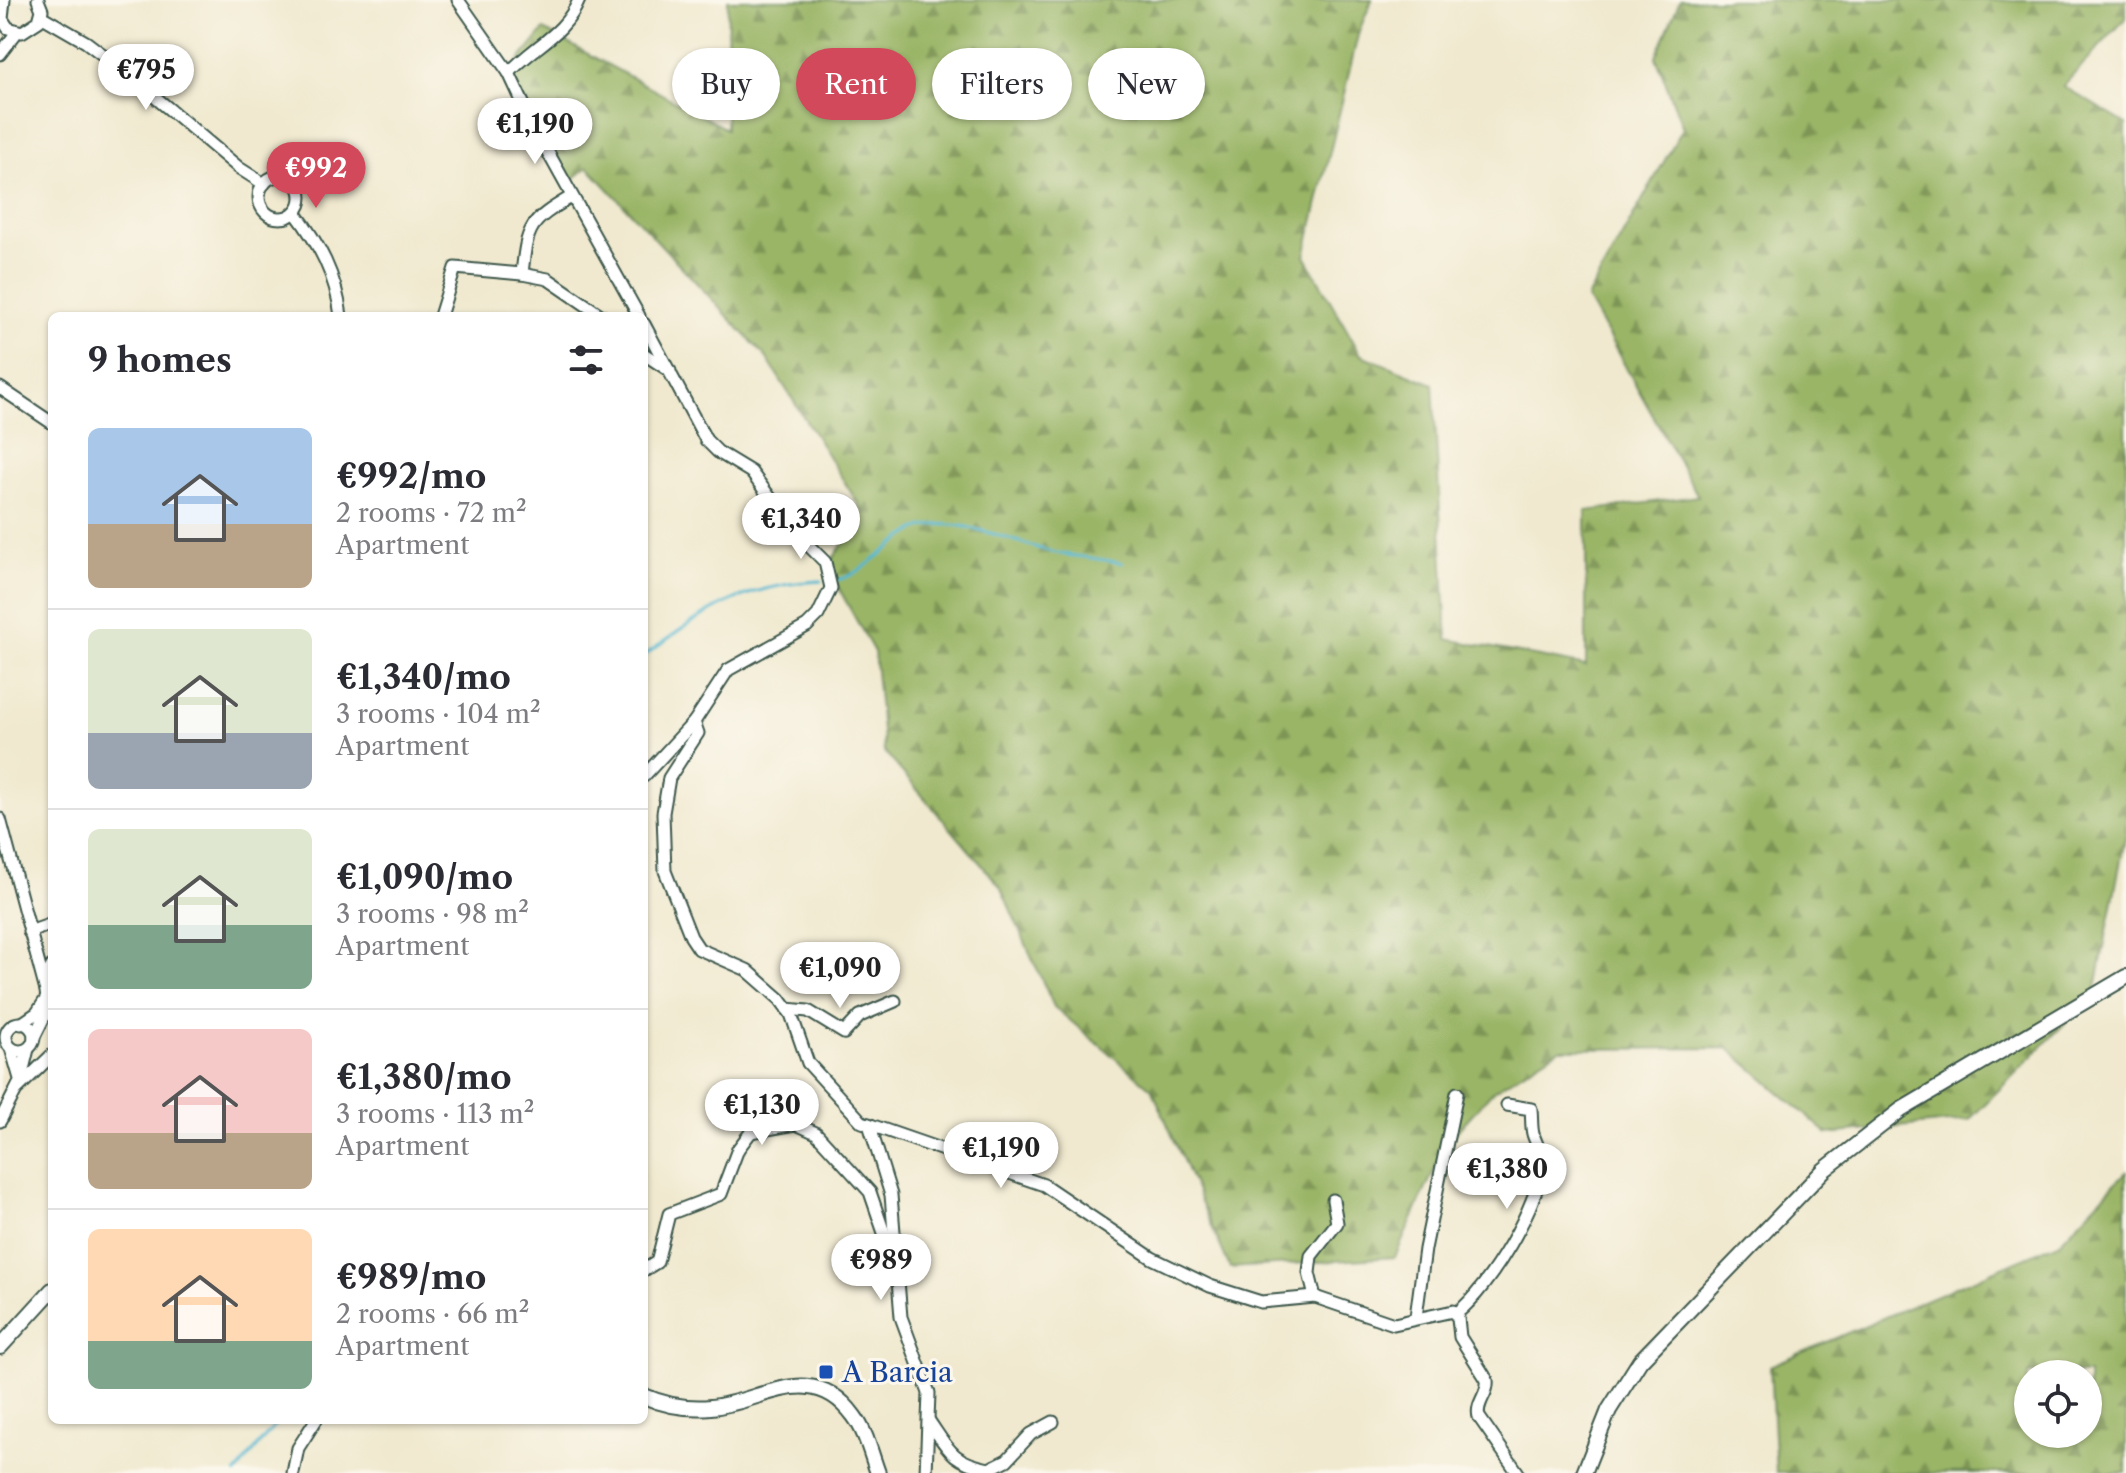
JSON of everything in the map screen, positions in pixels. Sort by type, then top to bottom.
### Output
[{"type":"main road","points":[[1584,1473],[1609,1410],[1640,1361],[1824,1170],[1901,1110],[2126,977]]},
{"type":"main road","points":[[0,1347],[48,1294]]},
{"type":"main road","points":[[648,1397],[678,1406],[711,1407],[779,1387],[820,1390],[854,1415],[878,1473]]},
{"type":"street","points":[[0,53],[5,24],[0,6],[4,0]]},
{"type":"street","points":[[0,53],[17,32],[32,29],[41,16],[38,0]]},
{"type":"street","points":[[458,0],[509,73],[571,197],[637,312]]},
{"type":"street","points":[[509,73],[525,54],[566,26],[579,0]]},
{"type":"street","points":[[41,16],[86,42],[239,168],[264,184]]},
{"type":"street","points":[[5,24],[17,32]]},
{"type":"street","points":[[275,177],[294,182],[301,200],[295,212],[283,218],[269,215],[260,204],[264,184],[275,177]]},
{"type":"street","points":[[522,274],[529,227],[535,219],[571,197]]},
{"type":"street","points":[[295,212],[318,243],[331,273],[340,312]]},
{"type":"street","points":[[441,312],[455,268],[548,279],[596,312]]},
{"type":"street","points":[[648,331],[706,440],[718,452],[751,472],[798,535],[825,562],[831,588],[818,615],[807,626],[728,670],[694,722],[648,772]]},
{"type":"street","points":[[648,357],[671,372]]},
{"type":"street","points":[[0,388],[48,420]]},
{"type":"street","points":[[694,722],[698,733],[675,765],[666,793],[662,852],[665,871],[699,949],[747,970],[787,1009],[808,1063],[862,1122],[1044,1185],[1152,1258],[1210,1286],[1261,1302],[1315,1297],[1361,1310],[1383,1322],[1402,1323],[1416,1317],[1457,1313],[1473,1301],[1510,1243],[1541,1166],[1532,1131],[1531,1109],[1507,1105]]},
{"type":"street","points":[[0,819],[47,989],[45,1021],[28,1049],[19,1083],[0,1121]]},
{"type":"street","points":[[29,932],[48,925]]},
{"type":"street","points":[[19,1083],[8,1032],[37,1013],[47,989]]},
{"type":"street","points":[[787,1009],[808,1011],[844,1033],[860,1016],[895,1001]]},
{"type":"street","points":[[21,1024],[31,1029],[34,1037]]},
{"type":"street","points":[[11,1048],[28,1049]]},
{"type":"street","points":[[19,1083],[48,1058]]},
{"type":"street","points":[[1416,1317],[1425,1249],[1457,1093]]},
{"type":"street","points":[[648,1268],[657,1262],[669,1214],[721,1194],[738,1149],[751,1132],[796,1124],[816,1133],[870,1192],[895,1265]]},
{"type":"street","points":[[869,1124],[891,1195],[901,1317],[929,1393],[926,1473]]},
{"type":"street","points":[[1315,1297],[1309,1273],[1311,1256],[1337,1223],[1333,1200]]},
{"type":"street","points":[[1457,1313],[1460,1337],[1487,1380],[1488,1387],[1478,1407],[1479,1417],[1518,1473]]},
{"type":"street","points":[[929,1421],[946,1450],[965,1462],[989,1469],[1007,1460],[1031,1434],[1053,1422]]},
{"type":"street","points":[[293,1473],[298,1448],[313,1424]]},
{"type":"green space","points":[[728,0],[1372,0],[1359,31],[1305,256],[1361,355],[1433,384],[1447,639],[1586,666],[1586,511],[1698,496],[1587,298],[1683,128],[1656,57],[1680,0],[2126,0],[2126,18],[2063,86],[2126,124],[2126,834],[2095,993],[1969,1120],[1828,1134],[1728,1048],[1559,1049],[1493,1091],[1447,1142],[1395,1257],[1230,1268],[1152,1089],[1054,1007],[1000,886],[884,751],[874,652],[827,567],[864,513],[766,357],[588,167],[565,186],[509,73],[544,30],[672,100],[672,120],[709,120],[726,129],[726,120],[780,120],[780,48],[727,48]]},
{"type":"green space","points":[[2126,1172],[2126,1473],[1776,1473],[1770,1366],[2059,1243]]},
{"type":"waterway","points":[[836,580],[856,573],[909,534],[933,525],[970,528],[1061,554],[1122,563]]},
{"type":"waterway","points":[[648,653],[726,603],[769,588],[821,581]]},
{"type":"waterway","points":[[236,1473],[276,1424]]},
{"type":"place","name":"A Barcia","points":[[826,1372]]}]
